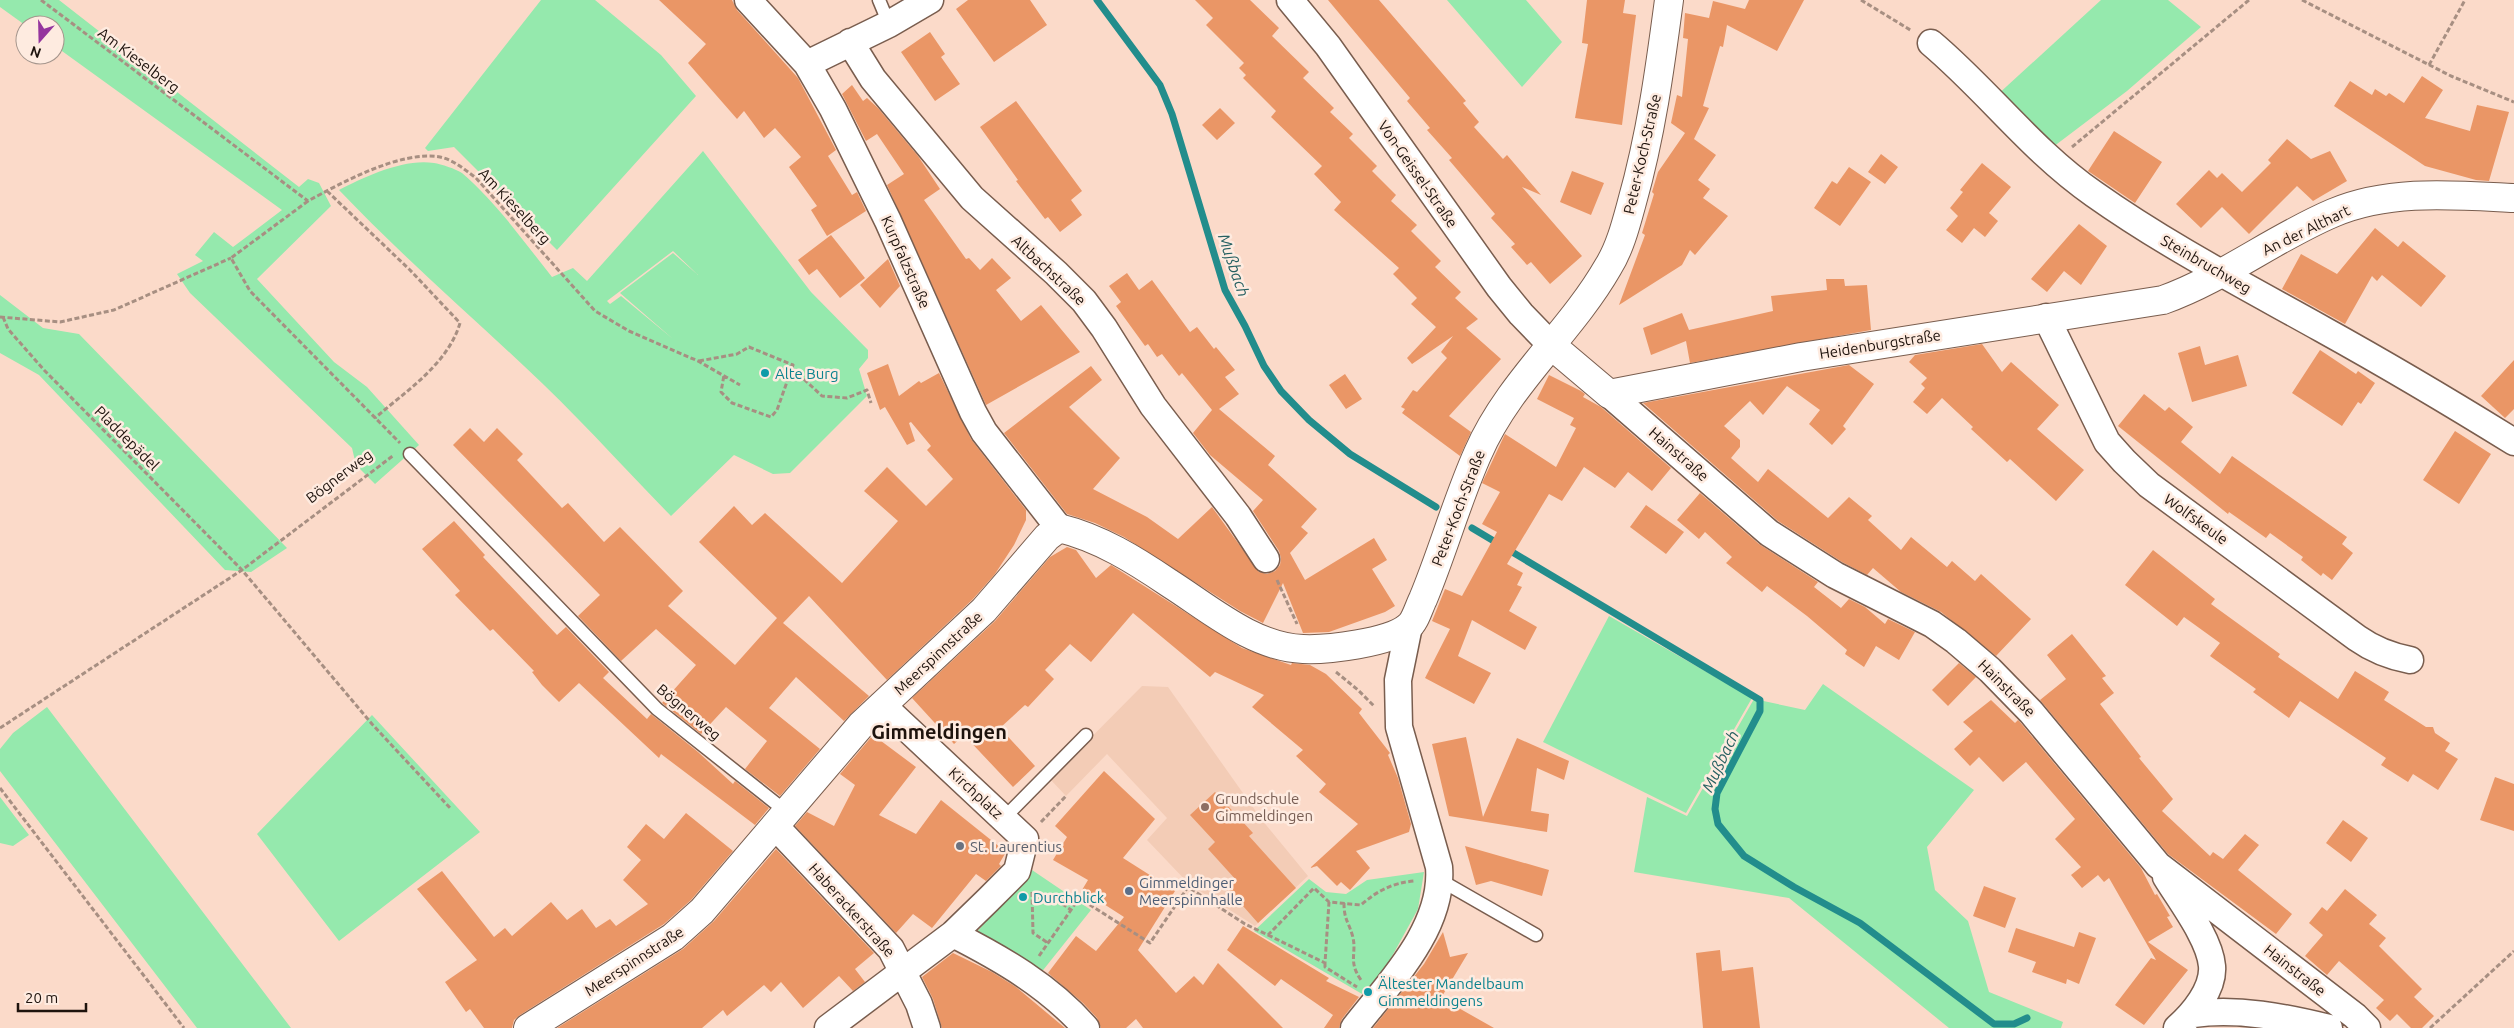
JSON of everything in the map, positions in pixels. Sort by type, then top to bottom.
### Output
[{"type":"street","name":"Kurpfalzstraße","points":[[748,0],[778,30],[807,64],[855,153],[973,412],[984,432],[1059,528]]},
{"type":"street","points":[[768,0],[777,21],[778,30]]},
{"type":"street","points":[[807,64],[889,24],[930,0]]},
{"type":"street","name":"Von-Geissel-Straße","points":[[1290,0],[1328,46],[1499,287],[1521,314],[1551,345]]},
{"type":"street","name":"Peter-Koch-Straße","points":[[1354,1028],[1380,994],[1427,925],[1440,880],[1439,867],[1399,727],[1398,680],[1409,626],[1429,583],[1478,454],[1491,427],[1506,401],[1592,292],[1609,266],[1618,247],[1650,134],[1669,0]]},
{"type":"street","name":"Altbachstraße","points":[[850,42],[873,79],[972,198],[1056,273],[1084,301],[1104,328],[1152,406],[1238,516],[1266,559]]},
{"type":"street","name":"Steinbruchweg","points":[[1931,43],[2052,163],[2135,222],[2222,274],[2347,343],[2514,442]]},
{"type":"street","name":"An der Althart","points":[[2222,274],[2306,226],[2357,205],[2417,196],[2514,198]]},
{"type":"street","name":"Heidenburgstraße","points":[[1609,394],[1801,357],[2163,300],[2190,290],[2222,274]]},
{"type":"street","name":"Wolfskeule","points":[[2046,317],[2108,442],[2124,461],[2157,491],[2357,638],[2374,649],[2391,656],[2410,660]]},
{"type":"street","points":[[1551,345],[1609,394]]},
{"type":"street","name":"Hainstraße","points":[[1609,394],[1769,532],[1835,575],[1932,624],[1956,640],[1990,670],[2031,712],[2158,865],[2355,1016],[2367,1028]]},
{"type":"street","points":[[1059,528],[1082,534],[1113,548],[1255,637],[1279,646],[1306,649],[1380,640],[1409,626]]},
{"type":"street","name":"Meerspinnstraße","points":[[528,1028],[673,937],[690,924],[782,820],[845,743],[882,705],[984,610],[1047,537],[1059,528]]},
{"type":"street","name":"Kirchplatz","points":[[882,705],[1025,838]]},
{"type":"street","name":"Haberackerstraße","points":[[782,820],[891,949],[903,969],[927,1028]]},
{"type":"street","points":[[828,1028],[903,969],[953,934],[1016,871],[1025,838]]},
{"type":"street","points":[[2158,865],[2205,943],[2212,966],[2208,986],[2185,1021]]},
{"type":"street","points":[[953,934],[1026,975],[1058,999],[1086,1028]]},
{"type":"street","points":[[2185,1021],[2222,1010],[2251,1013],[2329,1028]]},
{"type":"lane","points":[[879,0],[889,24]]},
{"type":"lane","name":"Bögnerweg","points":[[407,451],[657,709],[782,820]]},
{"type":"lane","points":[[1004,819],[1086,735]]},
{"type":"lane","points":[[1440,880],[1536,935]]},
{"type":"path","name":"Am Kieselberg","points":[[40,0],[308,201],[361,173],[407,160],[425,156],[441,157],[456,163],[476,178],[595,311],[629,331],[698,361],[740,384]]},
{"type":"path","points":[[1861,0],[1931,43]]},
{"type":"path","points":[[2052,163],[2249,0]]},
{"type":"path","points":[[2302,0],[2429,65],[2514,102]]},
{"type":"path","points":[[2429,65],[2465,0]]},
{"type":"path","points":[[327,191],[410,270],[460,323],[456,337],[434,367],[375,418]]},
{"type":"path","points":[[2,317],[60,322],[114,310],[231,258],[308,201]]},
{"type":"path","points":[[231,258],[250,291],[407,451]]},
{"type":"path","name":"Pladdepädel","points":[[2,317],[8,329],[44,370],[242,570],[372,724],[451,809]]},
{"type":"path","points":[[698,361],[737,354],[750,347],[793,365],[793,369],[822,396],[847,398],[867,390],[871,403]]},
{"type":"path","points":[[724,375],[721,392],[732,403],[771,417],[777,410],[793,369]]},
{"type":"path","name":"Bögnerweg","points":[[0,728],[242,570],[396,453]]},
{"type":"path","points":[[1266,559],[1290,606],[1306,649],[1358,690],[1388,722],[1399,727]]},
{"type":"path","points":[[0,788],[184,1028]]},
{"type":"path","points":[[1025,838],[1066,796]]},
{"type":"path","points":[[1268,935],[1314,888],[1329,902],[1361,905],[1377,891],[1403,882]]},
{"type":"path","points":[[1026,975],[1079,898],[1150,943],[1188,886],[1245,924],[1325,963]]},
{"type":"path","points":[[1032,890],[1033,933],[1048,944]]},
{"type":"path","points":[[1050,895],[1071,910]]},
{"type":"path","points":[[1329,902],[1325,967],[1351,982]]},
{"type":"path","points":[[1344,903],[1344,917],[1353,935],[1353,969],[1362,981],[1380,994]]},
{"type":"path","points":[[2430,1028],[2514,951]]},
{"type":"shaded area","name":"Grundschule Gimmeldingen","points":[[1142,686],[1168,687],[1262,820],[1308,876],[1255,926],[1189,884],[1147,840],[1167,818],[1107,754],[1066,796],[1050,779]]},
{"type":"green space","points":[[0,0],[59,0],[299,187],[308,179],[319,183],[331,206],[257,279],[334,362],[367,387],[419,445],[375,484],[356,465],[352,448],[190,293],[177,274],[203,261],[195,255],[214,232],[233,247],[282,210],[65,53],[65,15],[15,15],[15,18],[0,7]]},
{"type":"green space","points":[[541,0],[595,0],[661,55],[696,96],[557,250],[454,147],[428,151],[425,148]]},
{"type":"green space","points":[[1447,0],[1526,0],[1562,42],[1522,87]]},
{"type":"green space","points":[[2101,0],[2168,0],[2201,27],[2127,91],[2053,147],[1995,97]]},
{"type":"green space","points":[[703,151],[811,292],[868,350],[868,358],[859,369],[867,396],[790,473],[773,474],[734,455],[671,516],[543,384],[407,258],[339,190],[372,174],[410,163],[434,163],[448,167],[462,173],[487,197],[552,277],[573,268],[587,281]],"holes":[[[673,251],[698,275],[673,253],[620,293],[673,339],[621,296],[610,304],[607,301]]]},
{"type":"green space","points":[[0,295],[43,328],[79,334],[287,548],[251,572],[225,570],[39,375],[0,353]]},
{"type":"green space","points":[[1609,616],[1752,698],[1686,813],[1543,742]]},
{"type":"green space","points":[[1823,684],[1974,790],[1927,847],[1935,890],[1968,921],[1989,992],[2063,1022],[2061,1028],[1949,1028],[1789,898],[1634,872],[1647,797],[1687,816],[1754,699],[1805,710]]},
{"type":"green space","points":[[47,707],[291,1028],[197,1028],[0,771],[0,749],[13,733]]},
{"type":"green space","points":[[372,715],[480,832],[339,941],[257,834]]},
{"type":"green space","points":[[0,797],[29,835],[13,846],[0,843]]},
{"type":"green space","points":[[1032,870],[1091,910],[1040,974],[975,934]]},
{"type":"green space","points":[[1424,872],[1418,909],[1369,998],[1254,931],[1309,879],[1326,892],[1346,894],[1367,880]]},
{"type":"building","points":[[659,0],[732,0],[737,10],[798,78],[836,150],[828,156],[852,195],[857,192],[866,211],[827,236],[811,210],[817,206],[789,167],[801,157],[775,128],[764,138],[744,111],[737,119],[688,63],[706,44]]},
{"type":"building","points":[[968,0],[1030,0],[1047,25],[994,62],[956,9]]},
{"type":"building","points":[[1195,0],[1250,0],[1279,28],[1272,36],[1309,72],[1303,78],[1334,108],[1330,112],[1353,134],[1349,138],[1377,166],[1372,171],[1396,195],[1391,201],[1417,225],[1411,231],[1441,261],[1435,267],[1461,292],[1455,298],[1478,319],[1466,328],[1501,359],[1449,416],[1471,432],[1460,456],[1402,413],[1405,409],[1401,407],[1413,390],[1417,392],[1447,358],[1441,352],[1453,336],[1412,364],[1407,358],[1436,327],[1411,304],[1417,298],[1393,274],[1399,268],[1334,210],[1341,202],[1314,174],[1322,166],[1271,117],[1276,111],[1243,78],[1246,75],[1239,68],[1244,63],[1206,25],[1213,18]]},
{"type":"building","points":[[1328,0],[1379,0],[1466,101],[1463,103],[1479,122],[1474,127],[1503,159],[1507,155],[1541,195],[1522,187],[1582,256],[1550,284],[1531,262],[1527,265],[1511,247],[1515,244],[1491,218],[1495,214],[1449,160],[1452,158],[1427,130],[1430,128],[1407,101],[1410,98]]},
{"type":"building","points":[[1587,0],[1625,0],[1623,13],[1636,15],[1622,125],[1575,118],[1588,44],[1582,43]]},
{"type":"building","points":[[1749,0],[1804,0],[1777,51],[1727,25],[1723,47],[1720,46],[1703,106],[1709,108],[1694,139],[1716,155],[1698,180],[1710,189],[1703,198],[1728,216],[1695,255],[1690,250],[1682,265],[1619,305],[1645,235],[1642,233],[1654,194],[1652,192],[1658,172],[1685,133],[1671,123],[1677,95],[1682,97],[1688,39],[1683,38],[1685,13],[1709,18],[1713,1],[1745,9]]},
{"type":"building","points":[[930,32],[945,54],[941,57],[960,84],[935,101],[901,52]]},
{"type":"building","points":[[2422,76],[2443,90],[2425,118],[2470,131],[2477,105],[2509,112],[2489,181],[2476,180],[2425,166],[2334,106],[2350,81],[2372,95],[2375,89],[2386,96],[2389,93],[2404,103]]},
{"type":"building","points":[[852,85],[863,101],[867,98],[878,108],[918,156],[940,189],[924,200],[966,259],[969,258],[980,270],[992,258],[1011,278],[996,290],[1021,321],[1041,305],[1080,352],[986,405],[887,185],[904,174],[877,134],[866,141],[842,94]]},
{"type":"building","points":[[1016,101],[1082,191],[1071,200],[1082,215],[1060,232],[1048,217],[1045,219],[1016,181],[1018,180],[980,127]]},
{"type":"building","points":[[1220,108],[1235,123],[1217,140],[1202,125]]},
{"type":"building","points":[[2114,131],[2162,162],[2135,203],[2088,171]]},
{"type":"building","points":[[2287,139],[2311,159],[2330,151],[2347,181],[2313,201],[2297,186],[2249,234],[2222,207],[2201,228],[2176,204],[2209,170],[2217,178],[2222,173],[2242,192],[2271,163],[2268,160]]},
{"type":"building","points":[[1881,154],[1898,167],[1885,184],[1868,172]]},
{"type":"building","points":[[1982,163],[2011,187],[1989,213],[1998,221],[1985,237],[1974,228],[1962,243],[1946,230],[1958,216],[1950,208],[1963,192],[1960,190]]},
{"type":"building","points":[[1849,167],[1871,182],[1840,226],[1814,208],[1832,181],[1837,184]]},
{"type":"building","points":[[1572,171],[1604,183],[1591,215],[1560,202]]},
{"type":"building","points":[[2079,224],[2107,246],[2081,285],[2064,271],[2047,292],[2031,279]]},
{"type":"building","points":[[2375,228],[2398,247],[2403,241],[2446,276],[2421,307],[2382,275],[2377,281],[2372,276],[2345,324],[2282,289],[2301,254],[2337,274]]},
{"type":"building","points":[[831,235],[865,278],[840,298],[817,269],[809,275],[798,260]]},
{"type":"building","points":[[888,259],[900,286],[880,308],[860,285]]},
{"type":"building","points":[[1127,273],[1139,290],[1152,280],[1190,332],[1197,327],[1214,349],[1216,347],[1235,370],[1225,377],[1239,394],[1219,409],[1275,456],[1268,465],[1317,509],[1301,527],[1308,533],[1290,553],[1305,580],[1374,538],[1387,560],[1372,569],[1395,606],[1385,612],[1329,632],[1303,633],[1283,583],[1263,623],[1240,611],[1124,537],[1095,523],[1067,514],[1004,433],[1091,366],[1102,380],[1069,407],[1120,458],[1093,489],[1147,517],[1178,539],[1212,507],[1259,572],[1267,574],[1275,571],[1280,565],[1279,551],[1253,511],[1263,500],[1210,455],[1193,433],[1212,410],[1182,373],[1179,376],[1162,354],[1157,357],[1148,344],[1145,346],[1116,306],[1121,302],[1109,286]]},
{"type":"building","points":[[1826,279],[1844,279],[1845,286],[1867,285],[1871,330],[1690,363],[1686,341],[1651,355],[1643,328],[1682,313],[1689,330],[1773,311],[1771,296],[1827,290]]},
{"type":"building","points":[[1982,344],[2002,372],[2011,362],[2059,405],[2037,429],[2084,470],[2056,501],[2010,459],[2007,462],[1971,429],[1973,427],[1942,398],[1927,414],[1913,402],[1925,388],[1921,384],[1927,378],[1909,362],[1915,355]]},
{"type":"building","points":[[2200,346],[2205,365],[2238,355],[2247,386],[2192,402],[2178,353]]},
{"type":"building","points":[[2320,350],[2356,374],[2358,371],[2375,383],[2361,404],[2358,402],[2342,426],[2292,393]]},
{"type":"building","points":[[2514,360],[2514,409],[2505,418],[2481,396]]},
{"type":"building","points":[[888,364],[899,396],[919,381],[921,383],[939,373],[971,439],[1026,510],[1026,520],[1014,545],[995,574],[973,599],[887,680],[809,596],[783,623],[869,696],[844,721],[796,677],[769,708],[820,749],[780,796],[745,769],[767,741],[726,707],[701,734],[662,703],[696,665],[656,629],[621,661],[578,616],[600,595],[453,445],[470,428],[484,442],[497,428],[523,454],[517,460],[562,508],[568,503],[604,542],[620,527],[683,591],[668,606],[735,665],[777,618],[699,542],[734,506],[752,525],[765,513],[842,583],[898,521],[864,491],[887,467],[926,506],[953,479],[927,450],[931,446],[911,422],[909,423],[915,441],[907,445],[885,407],[880,410],[867,373]]},
{"type":"building","points":[[1849,365],[1874,384],[1843,426],[1846,429],[1832,445],[1809,424],[1820,410],[1787,386],[1763,415],[1750,401],[1724,426],[1740,440],[1740,447],[1731,458],[1758,482],[1768,469],[1828,518],[1849,497],[1872,516],[1868,520],[1901,550],[1911,537],[1947,567],[1952,561],[1975,581],[1981,574],[2031,619],[1996,656],[1941,612],[1901,592],[1873,568],[1867,575],[1842,562],[1778,521],[1643,403]]},
{"type":"building","points":[[1345,374],[1362,399],[1346,409],[1329,385]]},
{"type":"building","points":[[1549,375],[1585,394],[1583,397],[1601,407],[1671,468],[1652,491],[1628,472],[1615,488],[1584,467],[1562,501],[1549,494],[1507,564],[1523,573],[1517,585],[1522,587],[1509,611],[1537,627],[1525,650],[1472,620],[1458,656],[1491,673],[1474,704],[1425,678],[1450,629],[1432,621],[1445,589],[1462,596],[1497,532],[1482,524],[1500,492],[1482,483],[1505,434],[1556,467],[1576,428],[1570,425],[1574,418],[1537,399]]},
{"type":"building","points":[[2144,394],[2165,411],[2169,407],[2193,427],[2181,442],[2220,474],[2232,456],[2347,537],[2342,544],[2353,553],[2332,580],[2323,573],[2321,576],[2301,560],[2303,557],[2270,533],[2266,538],[2229,512],[2228,514],[2118,426]]},
{"type":"building","points":[[2455,431],[2491,454],[2459,504],[2423,480]]},
{"type":"building","points":[[1700,493],[1759,544],[1818,582],[1814,587],[1841,608],[1849,599],[1865,607],[1885,624],[1888,619],[1915,632],[1899,660],[1876,646],[1864,667],[1845,654],[1847,650],[1807,616],[1767,586],[1762,592],[1726,563],[1732,557],[1705,532],[1699,539],[1677,520]]},
{"type":"building","points":[[1646,505],[1684,532],[1666,554],[1630,527]]},
{"type":"building","points":[[454,521],[485,555],[483,557],[557,635],[566,627],[609,672],[603,678],[647,719],[651,714],[698,752],[733,784],[735,781],[769,808],[755,825],[661,754],[659,758],[579,683],[559,702],[542,685],[532,672],[534,671],[493,629],[490,631],[455,595],[460,591],[422,549]]},
{"type":"building","points":[[1067,547],[1076,550],[1096,578],[1111,565],[1242,648],[1291,665],[1292,663],[1310,665],[1326,674],[1362,709],[1359,713],[1390,753],[1388,755],[1398,778],[1411,824],[1409,832],[1356,851],[1370,868],[1350,890],[1341,882],[1337,886],[1317,866],[1310,868],[1358,824],[1319,792],[1326,784],[1296,756],[1303,750],[1252,707],[1264,695],[1215,672],[1210,677],[1133,613],[1091,662],[1070,644],[1045,670],[1054,679],[1028,707],[1025,705],[1000,728],[1035,766],[1013,787],[964,735],[954,744],[912,698],[995,621],[1050,557]]},
{"type":"building","points":[[2153,550],[2215,599],[2211,604],[2280,654],[2278,657],[2338,699],[2355,671],[2389,692],[2384,700],[2426,727],[2433,727],[2435,733],[2450,743],[2445,751],[2458,759],[2438,790],[2413,774],[2408,782],[2381,765],[2386,758],[2300,701],[2289,718],[2253,692],[2256,689],[2210,656],[2220,643],[2184,617],[2177,626],[2125,585]]},
{"type":"building","points":[[2072,634],[2106,676],[2102,678],[2114,693],[2100,704],[2141,757],[2139,758],[2173,799],[2162,811],[2210,856],[2213,852],[2223,859],[2245,834],[2259,845],[2238,870],[2292,914],[2276,934],[2168,854],[2040,700],[2066,679],[2047,655]]},
{"type":"building","points":[[1959,663],[1976,677],[1948,706],[1932,690]]},
{"type":"building","points":[[1991,700],[2015,723],[2018,720],[2020,722],[2141,868],[2155,895],[2157,894],[2170,916],[2167,917],[2173,927],[2148,942],[2188,970],[2144,1025],[2115,1005],[2151,958],[2156,960],[2109,878],[2104,882],[2098,875],[2082,888],[2071,875],[2081,867],[2055,839],[2075,819],[2026,762],[2003,782],[1979,757],[1970,766],[1954,749],[1973,731],[1963,722]]},
{"type":"building","points":[[873,735],[916,767],[879,815],[916,834],[941,800],[1006,852],[999,864],[1001,866],[986,881],[976,874],[932,928],[913,914],[896,933],[795,826],[807,812],[834,826],[855,785],[840,774]]},
{"type":"building","points":[[1466,737],[1483,817],[1517,738],[1569,761],[1564,780],[1537,768],[1531,811],[1549,814],[1547,832],[1449,816],[1432,744]]},
{"type":"building","points":[[1104,771],[1155,819],[1123,858],[1175,891],[1138,950],[1176,993],[1194,976],[1203,985],[1218,963],[1283,1028],[1143,1028],[1136,1019],[1126,1028],[1101,1028],[1097,1018],[1083,1003],[1048,973],[1076,936],[1096,951],[1124,917],[1082,890],[1088,880],[1053,860],[1067,837],[1055,826]]},
{"type":"building","points":[[2495,777],[2514,784],[2514,831],[2480,820]]},
{"type":"building","points":[[1215,792],[1253,833],[1249,836],[1296,888],[1258,923],[1228,889],[1237,881],[1208,849],[1215,842],[1190,815]]},
{"type":"building","points":[[686,813],[733,851],[691,900],[664,924],[520,1015],[514,1020],[512,1028],[484,1028],[470,1009],[466,1012],[445,982],[477,960],[417,889],[442,871],[494,937],[505,928],[512,936],[551,902],[567,920],[582,909],[596,928],[610,919],[616,926],[648,904],[623,880],[641,860],[627,847],[646,824],[664,839]]},
{"type":"building","points":[[2343,820],[2368,838],[2351,862],[2326,843]]},
{"type":"building","points":[[1465,846],[1549,870],[1542,896],[1491,881],[1476,885]]},
{"type":"building","points":[[776,849],[874,953],[855,969],[865,982],[853,991],[839,976],[803,1008],[781,982],[771,992],[764,985],[727,1016],[723,1010],[702,1028],[557,1028],[683,949],[714,921]]},
{"type":"building","points":[[1984,886],[2016,898],[2005,928],[1973,916]]},
{"type":"building","points":[[2345,889],[2377,915],[2369,924],[2386,938],[2379,946],[2422,989],[2414,997],[2434,1016],[2422,1028],[2411,1028],[2397,1014],[2390,1021],[2376,1008],[2384,1000],[2339,961],[2327,975],[2305,956],[2323,935],[2309,923],[2322,907],[2327,911]]},
{"type":"building","points":[[1243,926],[1329,978],[1326,981],[1359,997],[1342,1019],[1339,1028],[1324,1028],[1333,1015],[1281,979],[1275,986],[1227,950]]},
{"type":"building","points":[[2016,928],[2074,947],[2079,932],[2096,938],[2079,984],[2067,979],[2066,984],[2032,972],[2036,962],[2008,952]]},
{"type":"building","points":[[1443,932],[1450,957],[1468,953],[1441,998],[1494,1028],[1373,1028],[1424,964]]},
{"type":"building","points":[[1720,950],[1722,971],[1753,967],[1760,1028],[1703,1028],[1696,953]]},
{"type":"building","points":[[953,953],[992,972],[1016,987],[1065,1028],[942,1028],[933,999],[922,977]]},
{"type":"waterway","name":"Mußbach","points":[[1097,0],[1160,85],[1172,114],[1225,290],[1264,366],[1281,391],[1309,420],[1350,454],[1436,507]]},
{"type":"waterway","name":"Mußbach","points":[[1472,528],[1760,700],[1760,711],[1717,793],[1715,809],[1718,824],[1744,856],[1794,887],[1860,923],[1994,1024],[2014,1024],[2027,1018]]},
{"type":"place","name":"Alte Burg","points":[[765,373]]},
{"type":"place","name":"Grundschule Gimmeldingen","points":[[1205,807]]},
{"type":"place","name":"St. Laurentius","points":[[960,846]]},
{"type":"place","name":"Gimmeldinger Meerspinnhalle","points":[[1129,891]]},
{"type":"place","name":"Durchblick","points":[[1023,897]]},
{"type":"place","name":"Ältester Mandelbaum Gimmeldingens","points":[[1368,992]]},
{"type":"district","name":"Gimmeldingen","points":[[939,731]]}]
